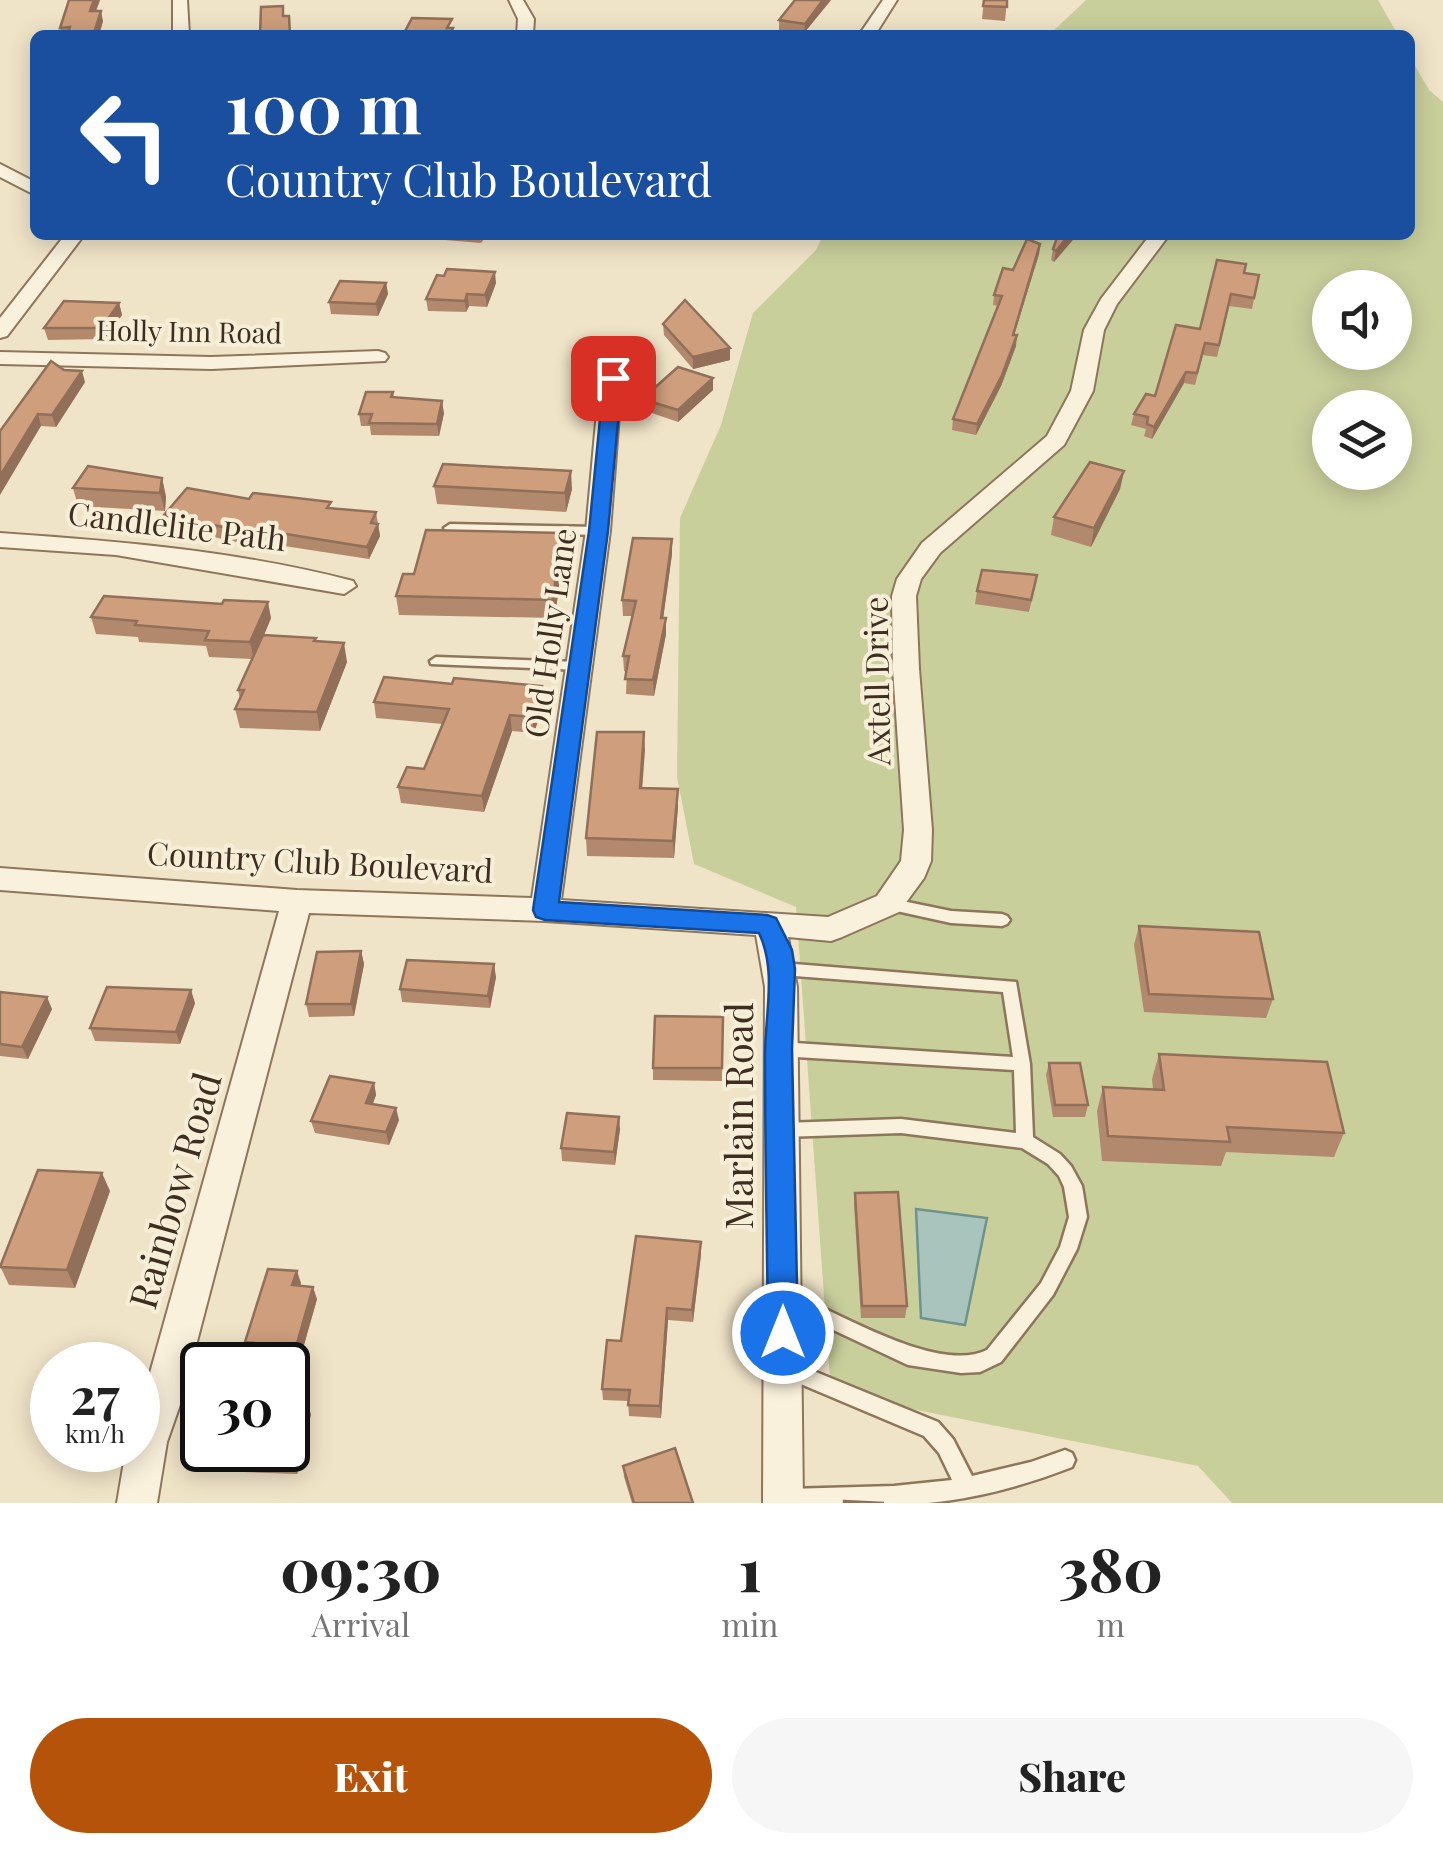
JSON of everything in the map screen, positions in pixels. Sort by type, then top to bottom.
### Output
[{"type":"street","points":[[180,0],[181,30]]},
{"type":"street","points":[[516,0],[526,19],[525,30]]},
{"type":"street","points":[[870,30],[890,0]]},
{"type":"street","points":[[0,168],[30,187]]},
{"type":"street","points":[[0,332],[71,240]]},
{"type":"street","name":"Axtell Drive","points":[[888,904],[909,878],[916,861],[918,830],[909,744],[904,614],[909,579],[931,548],[1056,440],[1082,392],[1094,330],[1108,303],[1156,240]]},
{"type":"street","name":"Holly Inn Road","points":[[0,358],[212,363],[378,357]]},
{"type":"street","name":"Old Holly Lane","points":[[545,910],[598,531],[610,389],[622,366]]},
{"type":"street","name":"Candlelite Path","points":[[0,540],[116,548],[344,586]]},
{"type":"street","name":"Country Club Boulevard","points":[[0,879],[297,901],[545,910],[767,924]]},
{"type":"street","name":"Rainbow Road","points":[[138,1503],[147,1442],[163,1399],[297,901]]},
{"type":"street","points":[[767,924],[832,929],[888,904]]},
{"type":"street","points":[[767,924],[780,950],[782,969]]},
{"type":"street","name":"Marlain Road","points":[[782,969],[778,1049],[783,1130],[783,1501]]},
{"type":"lane","points":[[450,528],[598,531]]},
{"type":"lane","points":[[436,662],[580,666]]},
{"type":"lane","points":[[888,904],[951,917],[1002,920]]},
{"type":"lane","points":[[782,969],[1010,986],[1022,1064],[1025,1141]]},
{"type":"lane","points":[[778,1049],[1022,1064]]},
{"type":"lane","points":[[783,1130],[900,1126],[1025,1141],[1054,1158],[1065,1171],[1073,1186],[1078,1217],[1068,1249],[1046,1289],[994,1356],[961,1364],[908,1356],[783,1298]]},
{"type":"lane","points":[[783,1368],[931,1429],[946,1446],[967,1488]]},
{"type":"lane","points":[[783,1501],[906,1498],[1020,1478],[1065,1460]]},
{"type":"green space","points":[[1086,0],[1378,0],[1395,30],[1054,30]]},
{"type":"green space","points":[[1415,66],[1429,90],[1443,102],[1443,1503],[1232,1503],[1198,1466],[831,1393],[796,907],[694,864],[677,777],[680,518],[721,425],[753,313],[816,250],[821,240],[1415,240]]},
{"type":"water","points":[[916,1209],[987,1218],[965,1325],[921,1318]]},
{"type":"building","points":[[69,0],[94,0],[90,11],[101,11],[95,30],[60,28]]},
{"type":"building","points":[[795,0],[823,0],[805,24],[779,20]]},
{"type":"building","points":[[984,0],[1007,0],[1007,7],[983,6]]},
{"type":"building","points":[[283,6],[283,16],[289,16],[290,30],[260,30],[261,7]]},
{"type":"building","points":[[412,18],[452,19],[447,28],[452,30],[406,30]]},
{"type":"building","points":[[1027,240],[1040,244],[1013,335],[1017,335],[1002,375],[977,424],[953,419],[1002,296],[994,295],[1003,268],[1013,270]]},
{"type":"building","points":[[1056,240],[1065,240],[1056,251],[1053,249]]},
{"type":"building","points":[[1217,260],[1246,264],[1244,273],[1259,275],[1254,298],[1231,294],[1219,345],[1205,343],[1197,373],[1186,372],[1154,427],[1147,424],[1148,417],[1134,414],[1146,394],[1155,396],[1176,325],[1200,329]]},
{"type":"building","points":[[447,269],[495,272],[485,295],[467,294],[465,301],[426,299],[437,275],[444,276]]},
{"type":"building","points":[[340,281],[386,283],[376,304],[329,302]]},
{"type":"building","points":[[685,300],[730,348],[693,357],[663,324]]},
{"type":"building","points":[[64,301],[119,303],[102,328],[44,328]]},
{"type":"building","points":[[51,361],[64,370],[82,371],[52,415],[38,414],[0,476],[0,431]]},
{"type":"building","points":[[678,367],[713,378],[678,410],[642,399]]},
{"type":"building","points":[[366,392],[393,392],[391,397],[442,401],[437,424],[369,423],[372,414],[359,414]]},
{"type":"building","points":[[1090,462],[1124,471],[1094,528],[1054,517]]},
{"type":"building","points":[[443,464],[571,471],[565,493],[434,486]]},
{"type":"building","points":[[88,466],[162,478],[160,493],[73,488]]},
{"type":"building","points":[[187,488],[249,499],[253,493],[331,502],[327,508],[376,512],[371,523],[378,524],[367,547],[255,529],[252,533],[164,515]]},
{"type":"building","points":[[426,530],[561,533],[553,600],[396,596],[403,574],[414,574]]},
{"type":"building","points":[[633,538],[672,539],[661,618],[666,618],[653,680],[625,679],[629,656],[623,656],[636,601],[622,600]]},
{"type":"building","points":[[982,570],[1037,575],[1031,600],[977,591]]},
{"type":"building","points":[[104,596],[222,604],[224,600],[268,602],[250,642],[205,640],[209,631],[91,617]]},
{"type":"building","points":[[263,635],[344,643],[317,712],[235,709],[244,690],[238,690]]},
{"type":"building","points":[[384,677],[452,684],[454,678],[542,686],[532,717],[510,715],[482,796],[398,787],[407,767],[424,769],[449,709],[374,702]]},
{"type":"building","points":[[597,732],[644,732],[640,788],[678,789],[673,841],[586,838]]},
{"type":"building","points":[[1139,926],[1259,932],[1273,999],[1149,994]]},
{"type":"building","points":[[361,951],[351,1004],[306,1004],[317,952]]},
{"type":"building","points":[[407,960],[494,964],[488,996],[400,989]]},
{"type":"building","points":[[107,987],[191,990],[176,1032],[90,1028]]},
{"type":"building","points":[[0,992],[47,997],[22,1047],[0,1044]]},
{"type":"building","points":[[655,1016],[723,1017],[722,1068],[653,1068]]},
{"type":"building","points":[[1159,1054],[1327,1062],[1344,1133],[1227,1127],[1230,1142],[1108,1136],[1103,1087],[1164,1090]]},
{"type":"building","points":[[1049,1063],[1080,1063],[1088,1105],[1055,1105]]},
{"type":"building","points":[[330,1076],[374,1083],[366,1103],[396,1108],[386,1132],[311,1121]]},
{"type":"building","points":[[567,1113],[619,1117],[614,1152],[561,1148]]},
{"type":"building","points":[[38,1170],[102,1173],[67,1270],[0,1267]]},
{"type":"building","points":[[898,1192],[907,1306],[862,1306],[855,1193]]},
{"type":"building","points":[[636,1236],[701,1242],[692,1310],[667,1308],[660,1406],[628,1405],[630,1390],[602,1389],[607,1340],[621,1341]]},
{"type":"building","points":[[268,1269],[297,1271],[292,1285],[313,1287],[297,1342],[245,1342]]},
{"type":"building","points":[[675,1448],[693,1503],[634,1503],[623,1466]]},
{"type":"route","points":[[613,378],[598,531],[545,910],[767,924],[780,950],[782,969],[778,1049],[783,1130],[783,1333]]}]
